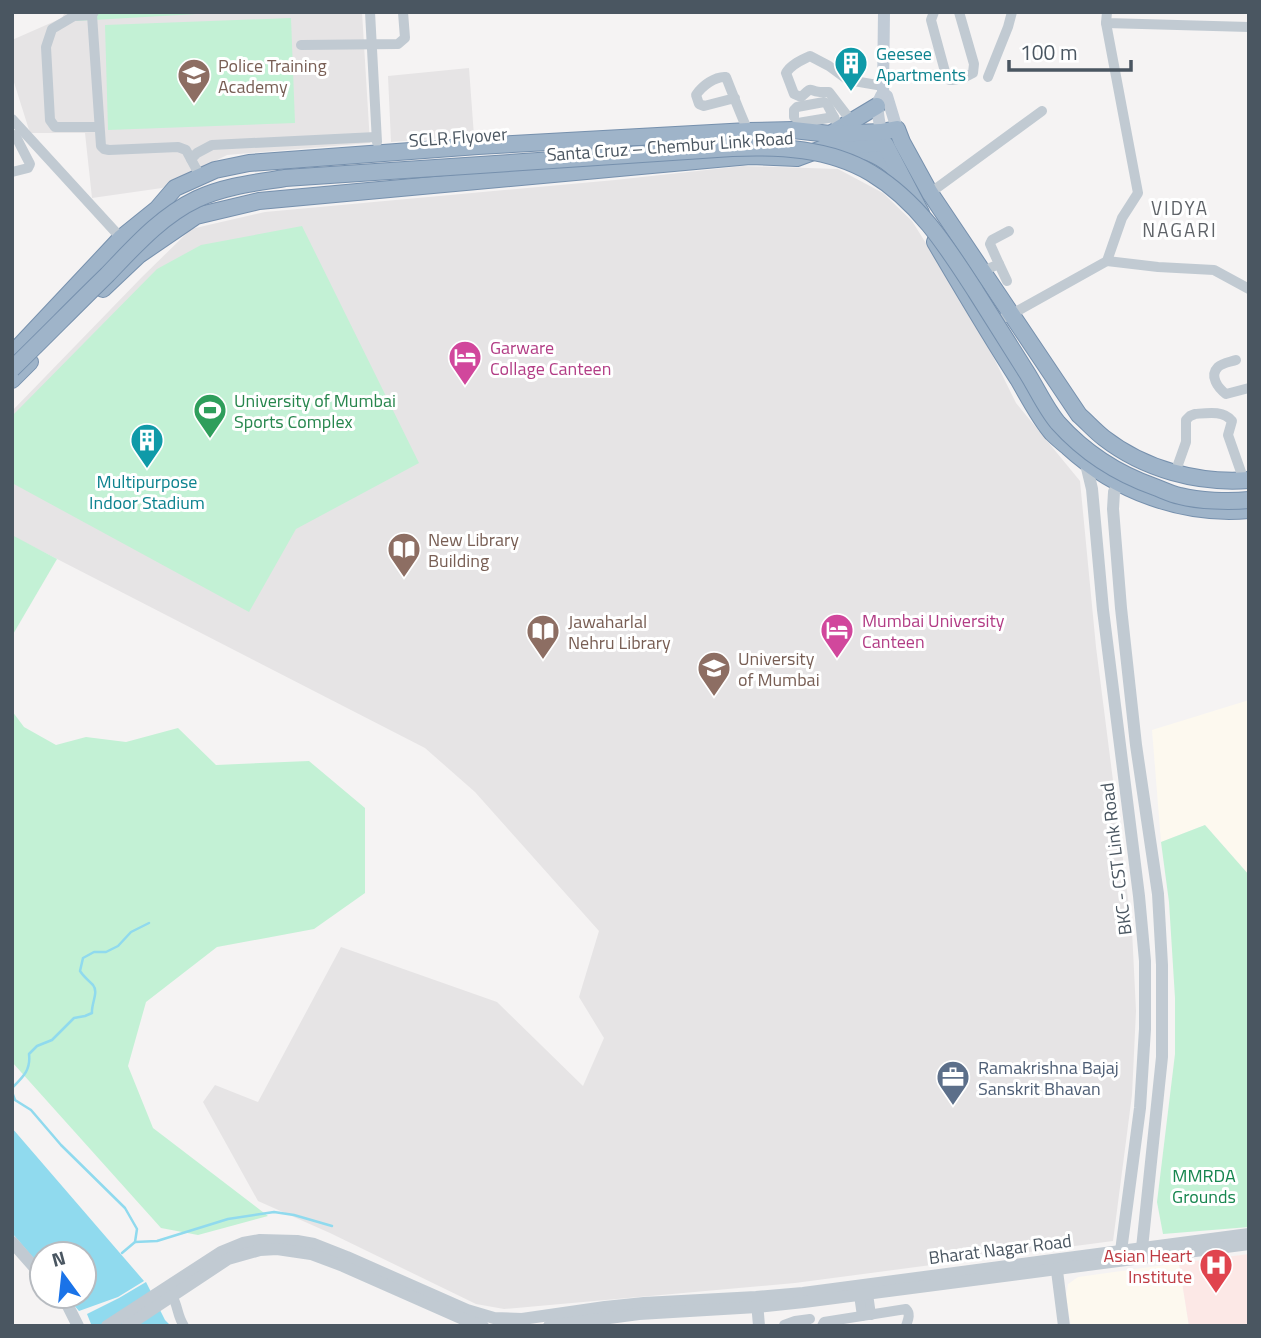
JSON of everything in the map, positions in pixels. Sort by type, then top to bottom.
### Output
[{"type":"highway","points":[[881,95],[836,130],[858,149],[893,167],[912,192]]},
{"type":"highway","points":[[795,124],[795,158],[815,159],[850,169],[885,190],[912,212],[933,238]]},
{"type":"highway","name":"Santa Cruz – Chembur Link Road","points":[[12,354],[121,238],[157,208],[175,188],[215,170],[377,145],[478,146],[748,131],[795,124],[891,137]]},
{"type":"highway","name":"Santa Cruz – Chembur Link Road","points":[[12,380],[139,255],[196,216],[259,201],[750,156],[795,158],[836,130]]},
{"type":"highway","name":"SCLR Flyover","points":[[157,208],[212,182],[284,168],[731,138],[771,136],[810,141],[845,150],[875,164],[904,184],[931,209],[958,245],[1065,414],[1089,438],[1112,456],[1144,473],[1183,486],[1214,489],[1246,484]]},
{"type":"highway","points":[[891,137],[933,238],[984,327],[1052,433],[1086,464],[1141,494],[1173,504],[1203,509],[1249,510]]},
{"type":"highway","points":[[891,137],[1079,415],[1104,438],[1136,458],[1175,473],[1246,484]]},
{"type":"highway","points":[[478,146],[481,180]]},
{"type":"highway","points":[[12,369],[147,234],[194,200],[226,189],[312,176],[732,148],[795,149],[841,160],[870,173],[898,192],[924,216],[950,251],[1056,421],[1082,446],[1107,464],[1140,482],[1181,496],[1249,500]]},
{"type":"main road","points":[[884,12],[881,95],[891,137]]},
{"type":"street","points":[[191,159],[212,145],[377,145],[370,12]]},
{"type":"street","points":[[301,45],[398,44],[405,38],[403,12]]},
{"type":"street","points":[[934,12],[931,20],[947,79],[951,81],[973,73],[974,64],[959,12]]},
{"type":"street","points":[[988,78],[1012,12]]},
{"type":"street","points":[[1193,12],[1197,25]]},
{"type":"street","points":[[99,127],[55,127],[50,120],[46,47],[52,29],[74,16],[93,14],[101,146],[104,149],[178,146],[186,150],[200,176]]},
{"type":"street","points":[[1107,261],[1122,218],[1138,193],[1107,18],[1249,26]]},
{"type":"street","points":[[836,130],[829,92],[810,89],[797,97],[787,70],[810,56],[848,80],[881,95]]},
{"type":"street","points":[[974,64],[993,64]]},
{"type":"street","points":[[734,98],[748,131]]},
{"type":"street","points":[[795,124],[793,113],[797,107],[824,102],[836,130]]},
{"type":"street","points":[[930,193],[1042,111]]},
{"type":"street","points":[[12,119],[30,164],[28,168],[12,172]]},
{"type":"street","points":[[17,134],[121,238]]},
{"type":"street","points":[[1007,281],[990,244],[992,240],[1009,231]]},
{"type":"street","points":[[984,327],[1107,261],[1214,270],[1249,289]]},
{"type":"street","points":[[983,271],[999,264]]},
{"type":"street","points":[[1236,360],[1217,369],[1214,377],[1217,387],[1226,394],[1249,388]]},
{"type":"street","points":[[1175,473],[1186,442],[1186,420],[1195,414],[1225,414],[1230,416],[1232,421],[1228,435],[1246,484]]},
{"type":"street","name":"BKC - CST Link Road","points":[[1086,464],[1092,489],[1103,610],[1145,961],[1145,1029],[1140,1108],[1121,1251]]},
{"type":"street","name":"BKC - CST Link Road","points":[[1119,483],[1114,492],[1113,509],[1121,608],[1158,894],[1162,991],[1162,1057],[1142,1248]]},
{"type":"street","points":[[1103,610],[1121,608]]},
{"type":"street","points":[[1116,724],[1134,720]]},
{"type":"street","points":[[1145,992],[1162,991]]},
{"type":"street","points":[[1142,1077],[1160,1078]]},
{"type":"street","name":"Bharat Nagar Road","points":[[757,1302],[808,1302],[864,1295],[1121,1251],[1249,1234]]},
{"type":"street","points":[[127,1326],[221,1252],[243,1242],[260,1240],[314,1244],[463,1319],[483,1326]]},
{"type":"street","points":[[12,1242],[28,1260]]},
{"type":"street","name":"Bharat Nagar Road","points":[[757,1302],[803,1293],[1249,1244]]},
{"type":"street","points":[[345,1261],[467,1310],[494,1318],[522,1319],[616,1311],[638,1314],[683,1307],[757,1302],[759,1326]]},
{"type":"street","points":[[1056,1264],[1064,1326]]},
{"type":"street","points":[[107,1326],[167,1295]]},
{"type":"street","points":[[167,1295],[176,1302],[184,1326]]},
{"type":"street","points":[[864,1295],[866,1315]]},
{"type":"street","points":[[784,1325],[795,1321],[810,1322],[808,1302]]},
{"type":"street","points":[[822,1326],[824,1322],[906,1309],[909,1318],[906,1326]]},
{"type":"street","points":[[70,1310],[78,1326]]},
{"type":"street","points":[[549,1326],[616,1311]]},
{"type":"shaded area","name":"Police Training Academy","points":[[65,12],[362,12],[370,143],[227,155],[162,188],[92,198],[85,133],[30,133],[12,76],[12,40],[62,18]]},
{"type":"shaded area","points":[[469,68],[474,136],[391,142],[388,76]]},
{"type":"shaded area","name":"University of Mumbai","points":[[743,166],[838,169],[883,193],[912,221],[979,328],[1016,403],[1080,481],[1096,647],[1132,930],[1136,1011],[1132,1095],[1113,1241],[795,1283],[504,1309],[476,1304],[258,1201],[203,1102],[215,1085],[258,1102],[341,947],[497,1002],[583,1086],[604,1038],[579,997],[599,931],[475,792],[425,748],[26,543],[12,567],[12,411],[191,229],[265,212]]},
{"type":"shaded area","points":[[1249,700],[1249,875],[1205,825],[1161,842],[1152,730]]},
{"type":"shaded area","name":"Asian Heart Institute","points":[[1249,1254],[1249,1326],[1189,1326],[1179,1263]]},
{"type":"shaded area","points":[[1179,1263],[1189,1326],[1071,1326],[1066,1296],[1068,1284],[1078,1277]]},
{"type":"green space","points":[[80,12],[231,12],[76,21]]},
{"type":"green space","points":[[291,18],[295,123],[108,130],[105,25]]},
{"type":"green space","name":"University of Mumbai Sports Complex","points":[[302,226],[419,463],[296,529],[249,612],[12,483],[12,416],[157,269],[201,245]]},
{"type":"green space","points":[[12,535],[57,559],[12,636]]},
{"type":"green space","points":[[12,711],[24,727],[56,745],[86,737],[126,742],[178,728],[216,765],[309,761],[365,808],[365,893],[314,929],[217,947],[146,1002],[128,1066],[153,1128],[268,1216],[198,1235],[161,1228],[12,1062]]},
{"type":"green space","name":"MMRDA Grounds","points":[[1205,825],[1249,875],[1249,1227],[1163,1234],[1157,1202],[1175,1054],[1175,998],[1169,902],[1161,842]]},
{"type":"water","points":[[12,1128],[144,1281],[118,1297],[98,1304],[98,1240],[28,1240],[28,1252],[12,1233]]},
{"type":"water","points":[[146,1282],[165,1320],[171,1326],[91,1324],[87,1314]]},
{"type":"waterway","points":[[12,1088],[25,1073],[29,1065],[29,1054],[37,1046],[52,1040],[74,1018],[92,1013],[95,988],[80,971],[83,958],[94,952],[106,952],[118,946],[131,932],[149,923]]},
{"type":"waterway","points":[[12,1092],[15,1100],[31,1110],[61,1145],[125,1208],[137,1229],[135,1242],[122,1253]]},
{"type":"waterway","points":[[135,1242],[157,1241],[228,1219],[274,1212],[332,1226]]},
{"type":"place","name":"Geesee Apartments","points":[[851,93]]},
{"type":"place","name":"Police Training Academy","points":[[194,105]]},
{"type":"place","name":"Garware Collage Canteen","points":[[465,387]]},
{"type":"place","name":"University of Mumbai Sports Complex","points":[[210,440]]},
{"type":"place","name":"Multipurpose Indoor Stadium","points":[[147,470]]},
{"type":"place","name":"New Library Building","points":[[404,579]]},
{"type":"place","name":"Mumbai University Canteen","points":[[837,660]]},
{"type":"place","name":"Jawaharlal Nehru Library","points":[[543,661]]},
{"type":"place","name":"University of Mumbai","points":[[714,698]]},
{"type":"place","name":"Ramakrishna Bajaj Sanskrit Bhavan","points":[[953,1107]]},
{"type":"place","name":"Asian Heart Institute","points":[[1216,1295]]},
{"type":"district","name":"VIDYA NAGARI","points":[[1180,218]]}]
